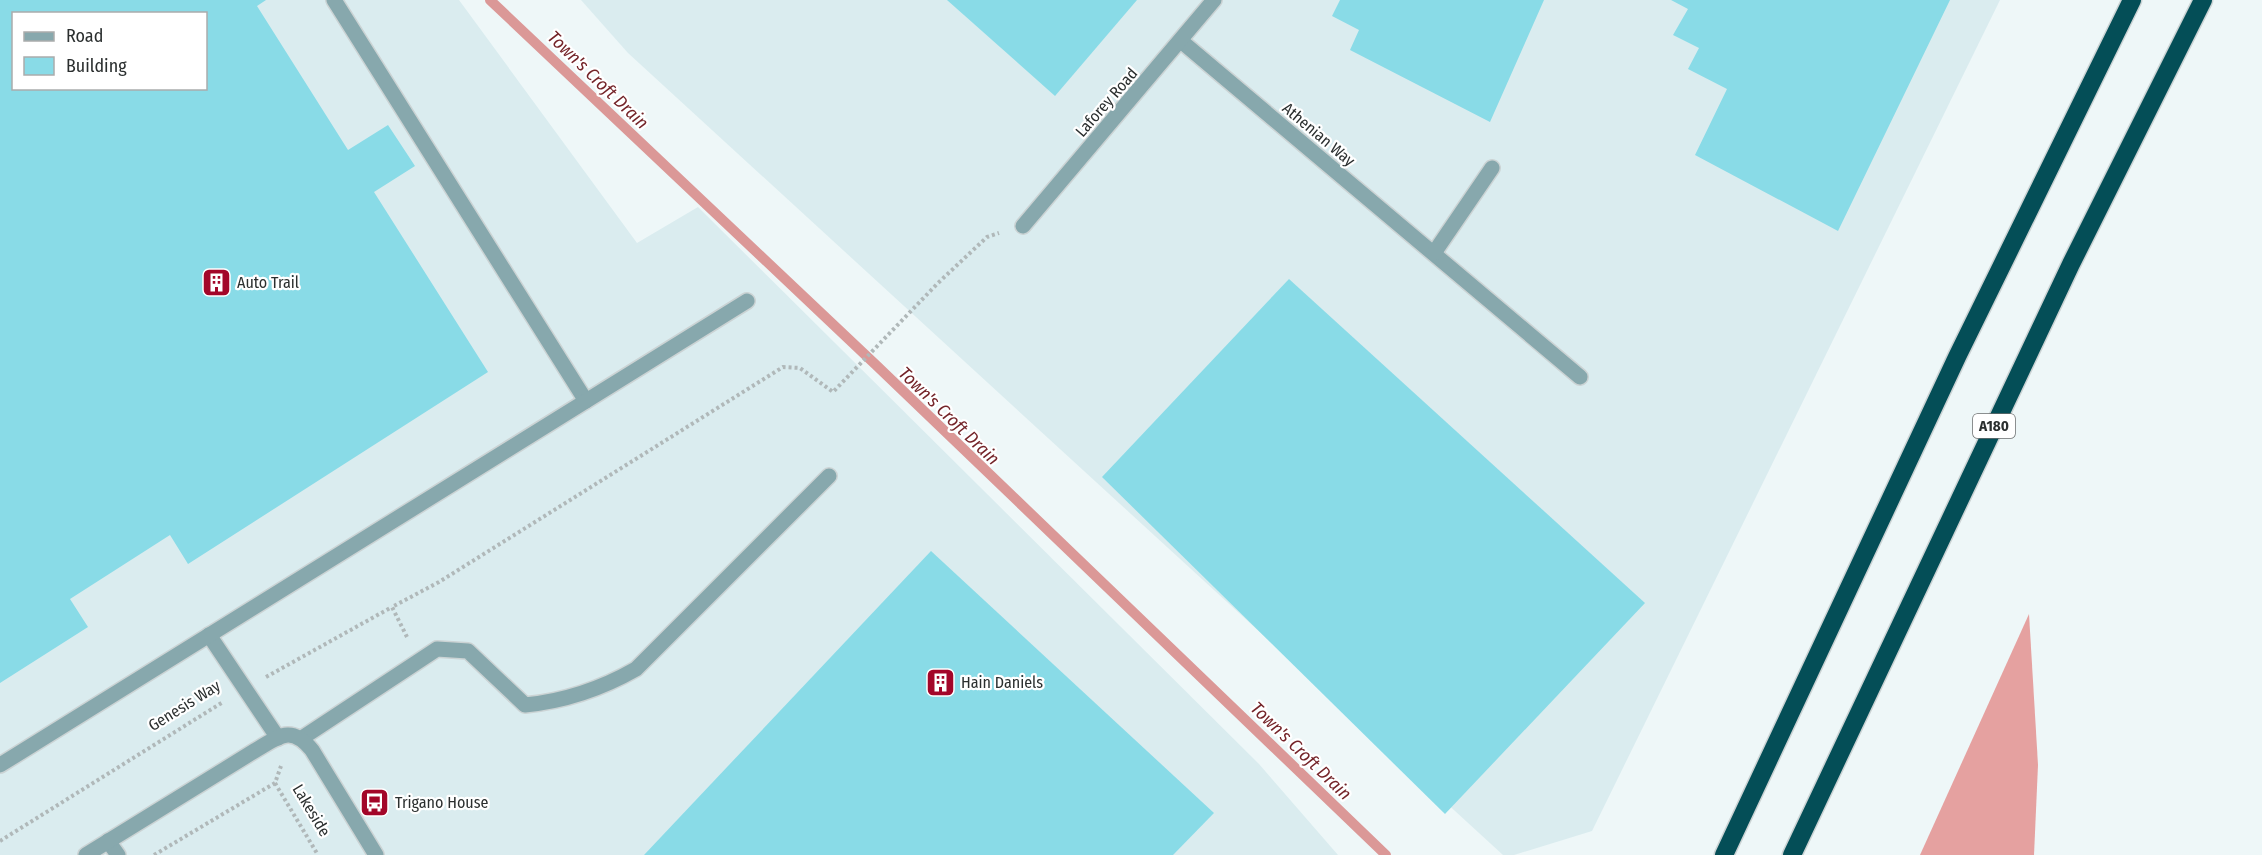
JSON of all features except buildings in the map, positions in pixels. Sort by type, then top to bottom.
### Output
[{"type":"highway","points":[[1724,855],[1956,357],[2132,0]]},
{"type":"highway","name":"A180","points":[[1792,855],[2071,264],[2203,0]]},
{"type":"street","points":[[334,0],[586,401]]},
{"type":"street","name":"Laforey Road","points":[[1023,226],[1181,42],[1214,0]]},
{"type":"street","name":"Athenian Way","points":[[1181,42],[1580,376]]},
{"type":"street","points":[[1434,254],[1492,168]]},
{"type":"street","points":[[0,765],[747,301]]},
{"type":"street","points":[[86,855],[437,649],[468,651],[525,705],[557,702],[607,686],[636,669],[829,476]]},
{"type":"street","name":"Lakeside","points":[[209,635],[245,688],[291,736],[376,855]]},
{"type":"street","points":[[108,841],[118,855]]},
{"type":"path","name":"Genesis Way","points":[[0,842],[245,688],[439,582],[783,367],[800,368],[833,392],[987,237],[1023,226]]},
{"type":"path","points":[[392,607],[412,646]]},
{"type":"path","points":[[154,855],[275,783],[291,736]]},
{"type":"path","name":"Lakeside","points":[[275,783],[318,855]]},
{"type":"shaded area","points":[[0,0],[459,0],[637,243],[698,207],[1259,764],[1338,855],[0,855]]},
{"type":"shaded area","points":[[581,0],[2000,0],[1592,831],[1514,855],[1503,855],[628,53]]},
{"type":"shaded area","points":[[2029,614],[2038,765],[2034,855],[1920,855]]},
{"type":"waterway","name":"Town's Croft Drain","points":[[490,0],[876,365],[1386,855]]},
{"type":"place","name":"Auto Trail","points":[[216,282]]},
{"type":"place","name":"Hain Daniels","points":[[940,682]]},
{"type":"place","name":"Trigano House","points":[[374,802]]}]
